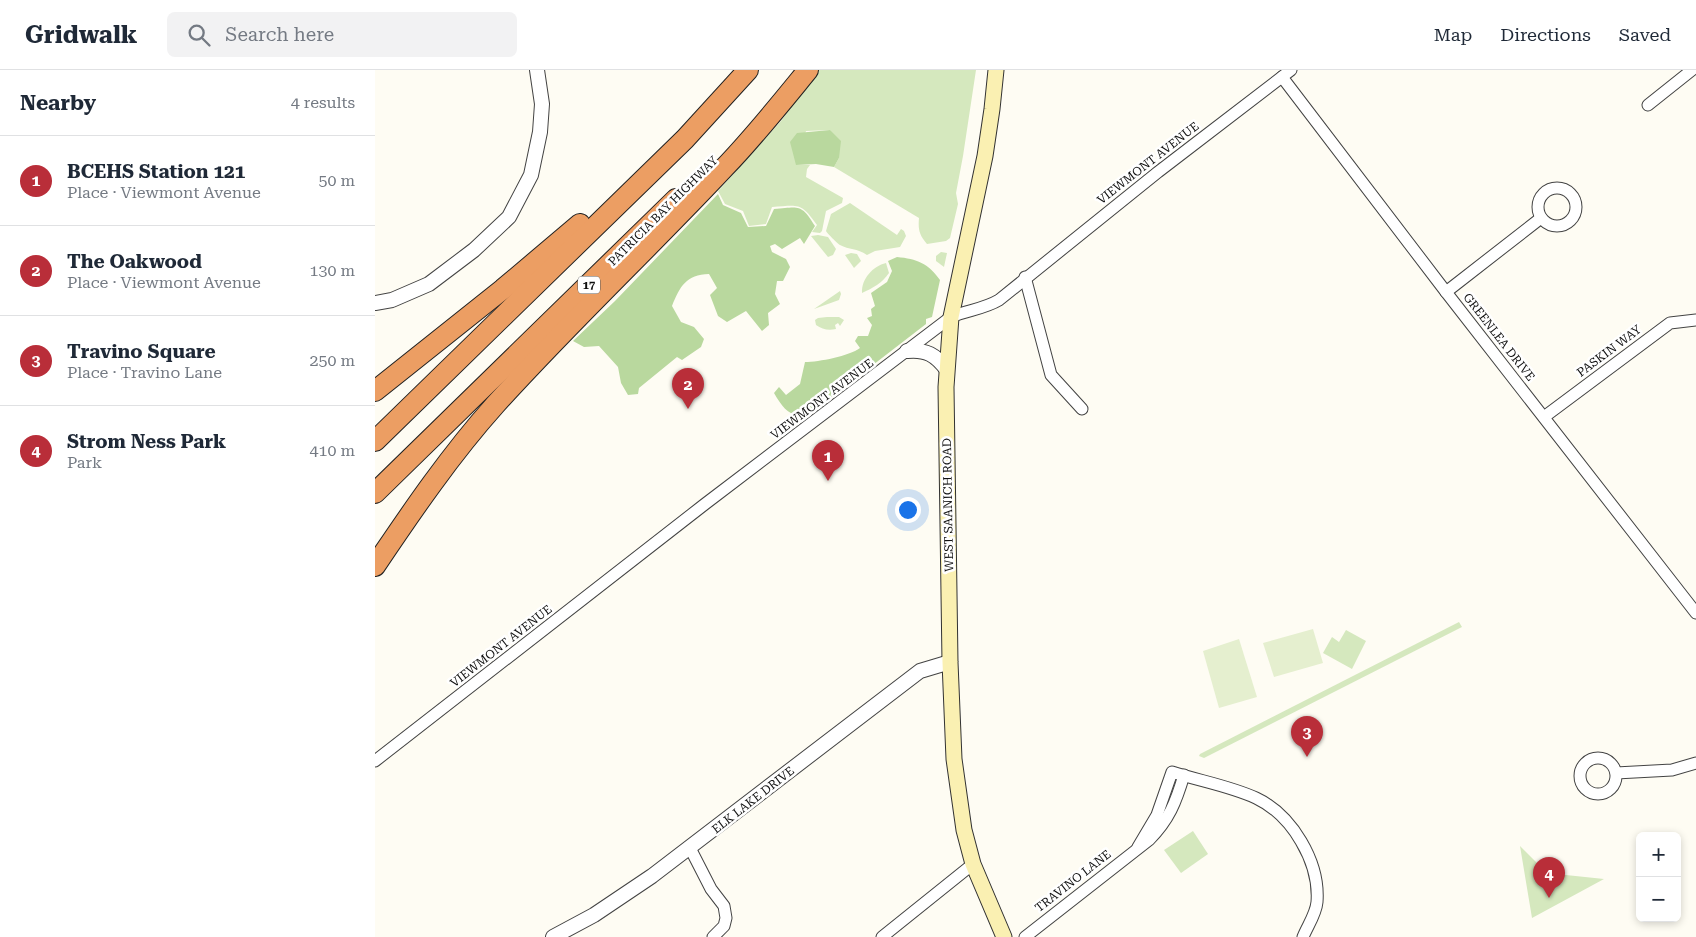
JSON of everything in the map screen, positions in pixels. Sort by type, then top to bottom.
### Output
[{"type":"highway","points":[[375,441],[619,203],[719,103],[748,70]]},
{"type":"highway","name":"PATRICIA BAY HIGHWAY","points":[[375,493],[691,184],[742,132],[795,70]]},
{"type":"highway","points":[[375,566],[452,459],[494,407],[533,364],[725,167],[778,108],[808,70]]},
{"type":"highway","points":[[375,391],[574,230],[653,156],[719,103]]},
{"type":"main road","name":"WEST SAANICH ROAD","points":[[996,70],[989,134],[951,317],[946,387],[950,662],[954,759],[964,830],[973,864],[1003,937]]},
{"type":"street","points":[[375,303],[392,300],[429,284],[475,250],[509,218],[531,175],[540,132],[542,104],[537,70]]},
{"type":"street","points":[[1648,104],[1691,70]]},
{"type":"street","name":"VIEWMONT AVENUE","points":[[375,761],[705,504],[951,317],[967,310],[987,307],[999,300],[1025,277],[1286,74]]},
{"type":"street","name":"GREENLEA DRIVE","points":[[1286,74],[1446,292],[1696,613]]},
{"type":"street","points":[[1446,292],[1541,218]]},
{"type":"street","points":[[1025,277],[1051,375],[1082,409]]},
{"type":"street","name":"PASKIN WAY","points":[[1544,416],[1670,323],[1696,320]]},
{"type":"street","points":[[907,351],[919,350],[928,353],[941,362],[947,370]]},
{"type":"street","name":"ELK LAKE DRIVE","points":[[553,937],[594,915],[653,876],[920,671],[950,662]]},
{"type":"street","points":[[1616,773],[1672,770],[1696,763]]},
{"type":"street","name":"TRAVINO LANE","points":[[1025,937],[1138,847],[1178,774],[1256,798],[1271,808],[1299,838],[1308,856],[1317,888],[1317,904],[1303,937]]},
{"type":"street","points":[[690,848],[711,889],[723,906],[726,918],[723,926],[713,937]]},
{"type":"street","points":[[882,937],[973,864]]},
{"type":"green space","points":[[818,70],[976,70],[956,193],[958,204],[950,238],[946,241],[927,244],[920,232],[919,218],[834,167],[839,158],[830,130],[806,131],[796,165],[810,165],[807,169],[806,177],[843,198],[842,203],[826,211],[820,233],[812,232],[817,225],[807,212],[799,207],[772,207],[766,224],[749,226],[743,211],[725,204],[718,191],[781,121]]},
{"type":"green space","points":[[830,130],[841,141],[839,158],[834,167],[816,164],[796,165],[790,142],[797,133]]},
{"type":"green space","points":[[718,194],[723,205],[741,213],[748,227],[766,226],[774,209],[794,207],[806,213],[815,226],[804,244],[800,238],[782,249],[775,244],[770,246],[772,252],[786,259],[790,267],[783,281],[777,281],[775,294],[780,304],[768,313],[769,325],[762,331],[746,311],[727,322],[718,316],[710,295],[717,288],[709,274],[689,279],[681,287],[672,306],[681,322],[694,327],[704,339],[701,347],[682,360],[677,357],[639,388],[638,394],[628,395],[621,383],[618,367],[599,346],[584,347],[573,341],[615,301]]},
{"type":"green space","points":[[850,203],[897,235],[901,229],[904,231],[906,236],[900,247],[875,251],[867,255],[837,243],[826,231],[831,214]]},
{"type":"green space","points":[[811,236],[828,237],[836,249],[833,255],[828,257]]},
{"type":"green space","points":[[941,252],[947,253],[944,267],[936,261],[936,256]]},
{"type":"green space","points":[[857,254],[861,261],[854,268],[845,255]]},
{"type":"green space","points":[[897,257],[921,263],[940,280],[932,317],[926,319],[926,324],[812,412],[799,415],[789,412],[774,393],[779,387],[786,395],[800,384],[805,362],[834,358],[849,354],[860,348],[855,341],[858,336],[868,336],[872,325],[867,318],[872,316],[871,309],[875,306],[871,293],[887,282],[892,271],[888,261]]},
{"type":"green space","points":[[886,263],[889,273],[886,277],[877,285],[862,293],[863,283],[872,270]]},
{"type":"green space","points":[[840,291],[839,300],[814,309]]},
{"type":"green space","points":[[839,317],[844,320],[840,326],[838,323],[835,325],[836,329],[833,330],[816,325],[815,320]]},
{"type":"green space","points":[[1459,622],[1462,627],[1204,758],[1199,756],[1200,754]]},
{"type":"green space","points":[[1313,629],[1323,663],[1274,677],[1263,643]]},
{"type":"green space","points":[[1346,630],[1366,641],[1352,669],[1323,653],[1332,637],[1339,642]]},
{"type":"green space","points":[[1239,639],[1257,697],[1219,708],[1203,651]]},
{"type":"green space","points":[[1193,831],[1208,854],[1181,873],[1164,850]]},
{"type":"green space","points":[[1520,846],[1547,873],[1604,879],[1532,918]]},
{"type":"place","name":"The Oakwood","points":[[688,409]]},
{"type":"place","name":"BCEHS Station 121","points":[[828,481]]},
{"type":"place","name":"Travino Square","points":[[1307,757]]},
{"type":"place","name":"Strom Ness Park","points":[[1549,898]]}]
